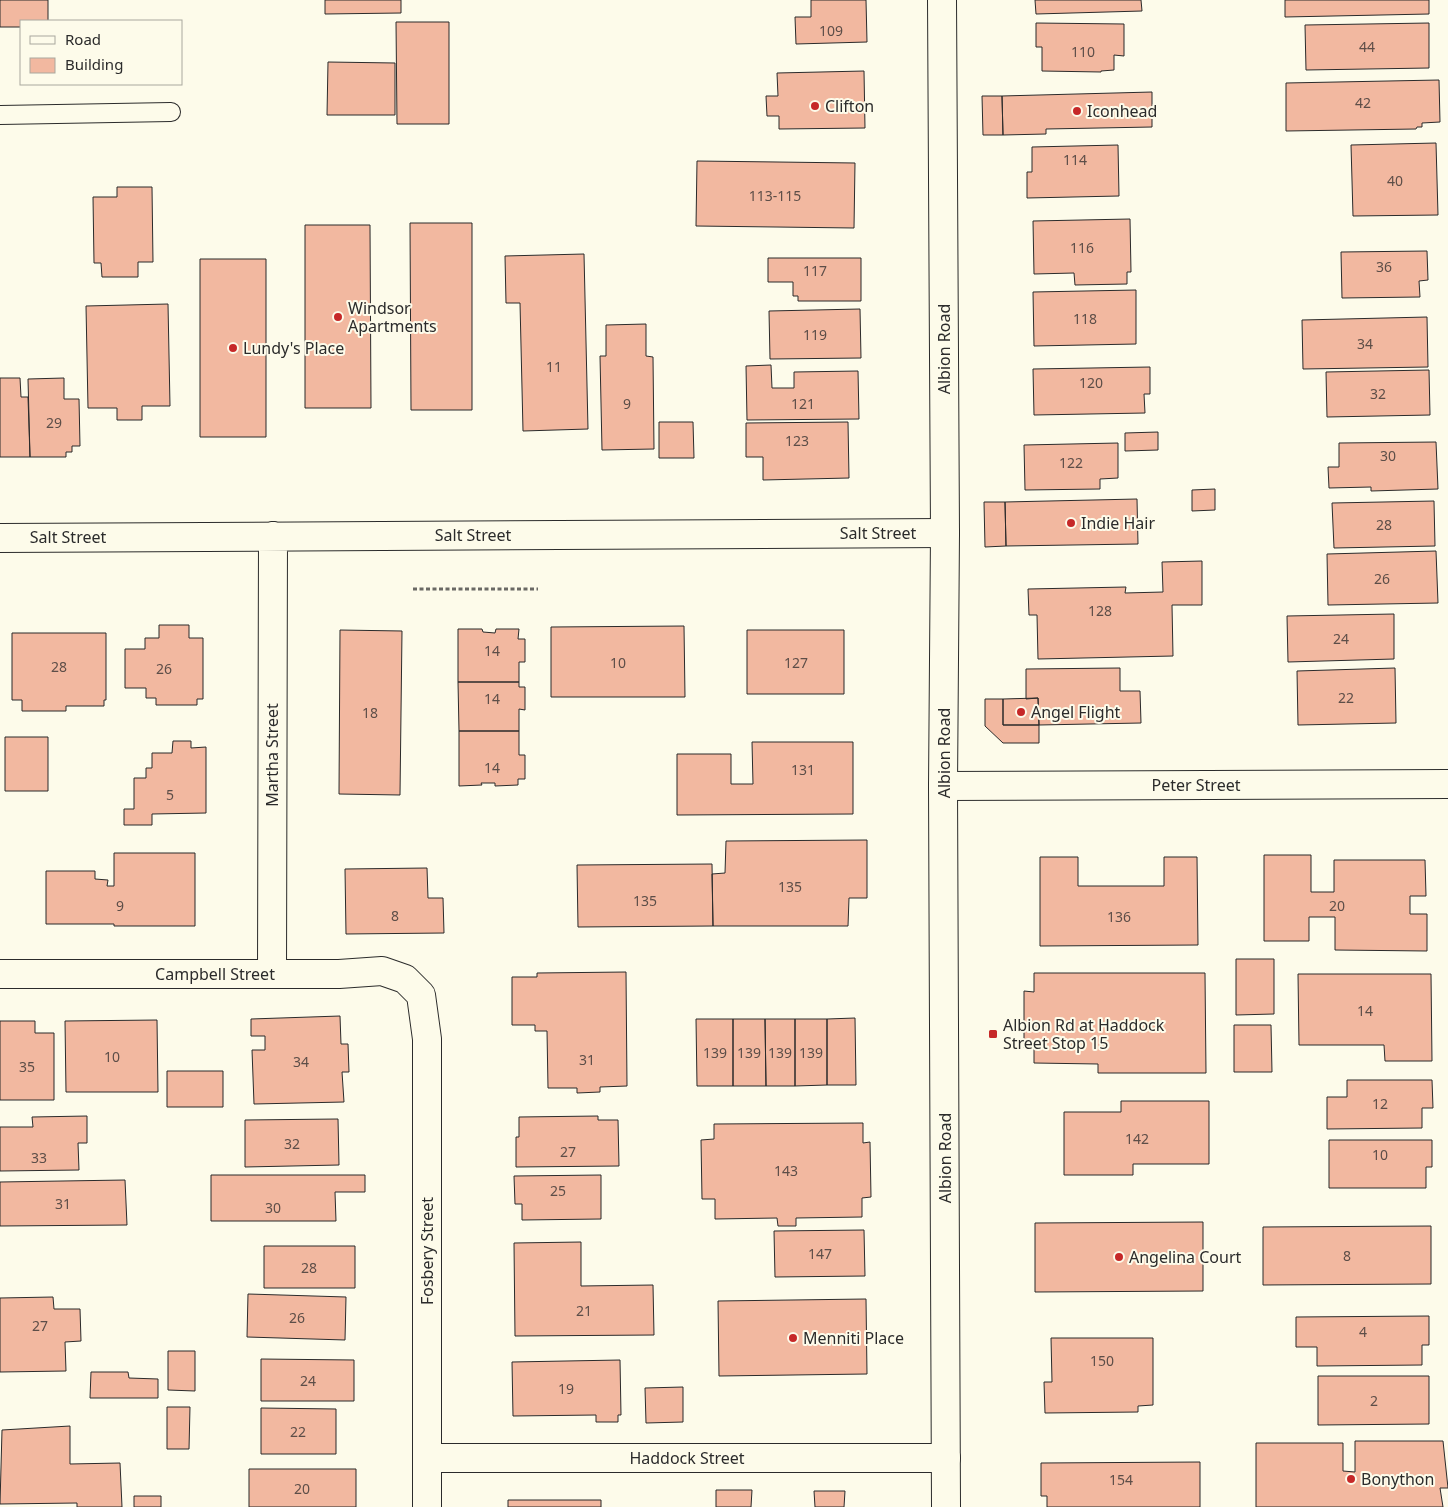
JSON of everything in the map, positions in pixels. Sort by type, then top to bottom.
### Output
[{"type":"street","name":"Albion Road","points":[[942,0],[945,533],[946,1507]]},
{"type":"street","name":"Salt Street","points":[[0,538],[945,533]]},
{"type":"street","name":"Martha Street","points":[[272,974],[273,536]]},
{"type":"street","name":"Peter Street","points":[[944,786],[1448,784]]},
{"type":"street","name":"Campbell Street","points":[[0,974],[272,974],[382,971],[405,979],[421,995]]},
{"type":"street","name":"Fosbery Street","points":[[421,995],[427,1039],[427,1507]]},
{"type":"street","name":"Haddock Street","points":[[427,1458],[946,1458]]},
{"type":"lane","points":[[0,116],[172,112]]},
{"type":"path","points":[[413,589],[538,589]]},
{"type":"building","points":[[0,0],[48,0],[48,20],[20,20],[20,27],[0,27]]},
{"type":"building","points":[[325,0],[401,0],[401,13],[325,14]]},
{"type":"building","points":[[811,0],[866,0],[867,42],[796,44],[795,17],[811,17]]},
{"type":"building","points":[[1035,0],[1141,0],[1142,11],[1036,14]]},
{"type":"building","points":[[1285,0],[1429,0],[1429,14],[1285,17]]},
{"type":"building","points":[[396,22],[449,22],[449,124],[397,124]]},
{"type":"building","points":[[1036,23],[1124,24],[1124,56],[1114,55],[1114,70],[1101,72],[1042,71],[1042,47],[1036,47]]},
{"type":"building","points":[[1429,23],[1429,68],[1306,70],[1305,25]]},
{"type":"building","points":[[328,62],[395,63],[395,115],[327,115]]},
{"type":"building","name":"Clifton","points":[[864,71],[865,128],[779,129],[779,116],[767,116],[766,96],[778,96],[777,73]]},
{"type":"building","points":[[1439,80],[1440,122],[1422,123],[1422,127],[1417,127],[1416,129],[1286,131],[1286,83]]},
{"type":"building","name":"Iconhead","points":[[1152,92],[1152,127],[1046,129],[1046,134],[1003,135],[1002,96]]},
{"type":"building","points":[[982,96],[1002,96],[1003,135],[983,135]]},
{"type":"building","points":[[1436,143],[1438,215],[1353,216],[1351,145]]},
{"type":"building","points":[[1118,145],[1119,196],[1027,198],[1027,172],[1032,172],[1032,147]]},
{"type":"building","points":[[697,161],[855,163],[854,228],[696,226]]},
{"type":"building","points":[[117,187],[152,187],[153,262],[138,262],[138,277],[102,277],[101,263],[94,263],[93,197],[117,197]]},
{"type":"building","points":[[1130,219],[1131,272],[1127,272],[1127,284],[1075,285],[1074,273],[1034,274],[1033,221]]},
{"type":"building","name":"Windsor Apartments","points":[[410,223],[472,223],[472,410],[411,410]]},
{"type":"building","name":"Windsor Apartments","points":[[305,225],[370,225],[371,408],[305,408]]},
{"type":"building","points":[[1427,251],[1428,280],[1419,281],[1420,297],[1342,298],[1341,252]]},
{"type":"building","points":[[584,254],[588,429],[523,431],[520,303],[506,303],[505,256]]},
{"type":"building","points":[[768,258],[861,258],[861,301],[798,301],[798,296],[793,296],[793,282],[768,282]]},
{"type":"building","name":"Lundy's Place","points":[[200,259],[266,259],[266,437],[200,437]]},
{"type":"building","points":[[1136,290],[1136,344],[1034,346],[1033,292]]},
{"type":"building","points":[[168,304],[170,406],[142,406],[142,420],[117,420],[117,408],[88,408],[86,306]]},
{"type":"building","points":[[860,309],[861,358],[770,359],[769,311]]},
{"type":"building","points":[[1427,317],[1428,367],[1303,369],[1302,320]]},
{"type":"building","points":[[646,324],[646,356],[653,357],[654,449],[602,450],[600,356],[606,356],[606,325]]},
{"type":"building","points":[[771,365],[772,388],[794,388],[794,372],[858,371],[859,419],[747,420],[746,366]]},
{"type":"building","points":[[1150,367],[1150,394],[1144,394],[1145,413],[1034,415],[1033,369]]},
{"type":"building","points":[[1429,370],[1430,415],[1327,417],[1326,372]]},
{"type":"building","points":[[0,378],[20,378],[21,397],[28,397],[30,457],[0,457]]},
{"type":"building","points":[[64,378],[64,399],[79,399],[80,446],[72,446],[72,452],[66,452],[66,457],[30,457],[28,379]]},
{"type":"building","points":[[659,422],[693,422],[694,458],[659,458]]},
{"type":"building","points":[[848,422],[849,478],[763,480],[763,457],[746,457],[746,423]]},
{"type":"building","points":[[1158,432],[1158,450],[1125,451],[1125,433]]},
{"type":"building","points":[[1436,442],[1438,489],[1371,491],[1371,487],[1329,488],[1328,467],[1339,467],[1339,443]]},
{"type":"building","points":[[1118,443],[1118,478],[1100,479],[1100,489],[1025,490],[1024,445]]},
{"type":"building","points":[[1215,489],[1215,510],[1192,511],[1192,490]]},
{"type":"building","name":"Indie Hair","points":[[1137,499],[1138,544],[1006,546],[1005,502]]},
{"type":"building","points":[[1434,501],[1435,546],[1334,548],[1332,503]]},
{"type":"building","points":[[984,502],[1005,502],[1006,546],[985,547]]},
{"type":"building","points":[[1436,551],[1438,603],[1328,605],[1327,554]]},
{"type":"building","points":[[1202,561],[1202,605],[1172,605],[1173,656],[1038,659],[1037,615],[1029,615],[1028,589],[1126,587],[1125,593],[1163,592],[1162,562]]},
{"type":"building","points":[[1394,614],[1394,659],[1288,662],[1287,616]]},
{"type":"building","points":[[159,625],[189,625],[189,638],[203,638],[203,699],[197,699],[197,705],[156,705],[156,698],[146,698],[146,688],[125,688],[125,649],[145,649],[145,638],[159,638]]},
{"type":"building","points":[[684,626],[685,697],[551,697],[551,627]]},
{"type":"building","points":[[458,629],[482,629],[483,632],[495,633],[496,629],[519,629],[518,639],[525,639],[525,662],[519,662],[519,682],[458,682]]},
{"type":"building","points":[[340,630],[402,631],[400,795],[339,794]]},
{"type":"building","points":[[747,630],[844,630],[844,694],[747,694]]},
{"type":"building","points":[[12,633],[106,633],[106,700],[104,700],[104,706],[66,706],[66,711],[22,711],[22,700],[12,700]]},
{"type":"building","points":[[1120,668],[1120,691],[1140,691],[1141,723],[1039,725],[1038,698],[1026,699],[1026,669]]},
{"type":"building","points":[[1395,668],[1396,723],[1298,725],[1297,671]]},
{"type":"building","points":[[458,682],[519,682],[519,687],[525,687],[525,710],[519,709],[519,731],[459,731]]},
{"type":"building","name":"Angel Flight","points":[[1038,698],[1039,725],[1003,725],[1003,699]]},
{"type":"building","points":[[985,699],[1003,699],[1003,725],[1039,725],[1039,743],[1003,743],[985,726]]},
{"type":"building","points":[[459,731],[519,731],[519,755],[525,755],[525,779],[518,779],[518,785],[495,786],[495,783],[481,783],[482,785],[459,786]]},
{"type":"building","points":[[5,737],[48,737],[48,791],[5,791]]},
{"type":"building","points":[[173,741],[191,741],[191,748],[206,747],[206,813],[152,814],[152,825],[124,825],[124,809],[134,809],[134,778],[146,778],[146,768],[152,768],[152,753],[172,753]]},
{"type":"building","points":[[752,742],[853,742],[853,814],[677,815],[677,754],[731,754],[731,784],[753,784]]},
{"type":"building","points":[[867,840],[867,898],[849,898],[848,926],[713,926],[712,874],[725,873],[726,841]]},
{"type":"building","points":[[114,853],[195,853],[195,926],[46,924],[46,871],[95,871],[95,879],[108,880],[107,886],[114,886]]},
{"type":"building","points":[[1264,855],[1311,855],[1311,892],[1334,892],[1334,860],[1425,860],[1426,896],[1410,896],[1410,914],[1427,914],[1427,951],[1335,950],[1335,917],[1309,917],[1309,941],[1264,941]]},
{"type":"building","points":[[1040,857],[1078,857],[1078,886],[1164,886],[1164,857],[1197,857],[1198,945],[1040,946]]},
{"type":"building","points":[[712,864],[713,926],[578,927],[577,865]]},
{"type":"building","points":[[427,868],[428,898],[443,898],[444,933],[346,934],[345,869]]},
{"type":"building","points":[[1236,959],[1274,959],[1274,1014],[1236,1015]]},
{"type":"building","points":[[626,972],[627,1086],[600,1087],[600,1092],[577,1093],[577,1088],[548,1088],[547,1031],[535,1031],[535,1025],[512,1025],[512,977],[537,977],[537,973]]},
{"type":"building","points":[[1034,973],[1205,973],[1206,1073],[1098,1073],[1098,1064],[1034,1063],[1034,1048],[1024,1048],[1024,991],[1034,992]]},
{"type":"building","points":[[1298,974],[1431,974],[1432,1061],[1385,1061],[1384,1045],[1299,1045]]},
{"type":"building","points":[[340,1016],[341,1044],[348,1044],[349,1072],[342,1072],[344,1102],[254,1104],[252,1050],[265,1050],[265,1036],[251,1036],[251,1019]]},
{"type":"building","points":[[855,1018],[856,1085],[827,1085],[827,1019]]},
{"type":"building","points":[[696,1019],[733,1019],[733,1086],[697,1086]]},
{"type":"building","points":[[733,1019],[765,1019],[766,1086],[733,1086]]},
{"type":"building","points":[[765,1019],[795,1019],[795,1086],[766,1086]]},
{"type":"building","points":[[795,1019],[827,1019],[827,1085],[795,1086]]},
{"type":"building","points":[[157,1020],[158,1092],[66,1092],[65,1021]]},
{"type":"building","points":[[0,1021],[35,1021],[35,1033],[54,1033],[54,1100],[0,1100]]},
{"type":"building","points":[[1234,1025],[1271,1025],[1272,1072],[1234,1072]]},
{"type":"building","points":[[167,1071],[223,1071],[223,1107],[167,1107]]},
{"type":"building","points":[[1347,1080],[1432,1080],[1433,1108],[1422,1108],[1422,1128],[1327,1129],[1327,1097],[1347,1097]]},
{"type":"building","points":[[1121,1101],[1209,1101],[1209,1164],[1133,1164],[1133,1175],[1064,1175],[1064,1112],[1121,1112]]},
{"type":"building","points":[[87,1116],[87,1143],[78,1143],[79,1170],[0,1171],[0,1127],[33,1127],[32,1117]]},
{"type":"building","points":[[598,1116],[598,1120],[618,1120],[619,1166],[516,1167],[516,1137],[519,1137],[519,1117]]},
{"type":"building","points":[[338,1119],[339,1165],[245,1167],[245,1120]]},
{"type":"building","points":[[863,1123],[863,1143],[870,1142],[871,1197],[862,1198],[862,1217],[796,1218],[796,1226],[778,1226],[777,1218],[715,1219],[715,1199],[702,1199],[701,1140],[714,1139],[714,1124]]},
{"type":"building","points":[[1329,1140],[1432,1140],[1432,1167],[1426,1167],[1426,1188],[1329,1188]]},
{"type":"building","points":[[211,1175],[365,1175],[365,1192],[335,1192],[336,1221],[211,1221]]},
{"type":"building","points":[[601,1175],[601,1219],[522,1220],[522,1204],[515,1204],[514,1176]]},
{"type":"building","points":[[125,1180],[127,1225],[0,1226],[0,1182]]},
{"type":"building","name":"Angelina Court","points":[[1203,1222],[1203,1291],[1035,1292],[1035,1223]]},
{"type":"building","points":[[1431,1226],[1431,1284],[1263,1285],[1263,1227]]},
{"type":"building","points":[[864,1230],[865,1276],[775,1277],[774,1231]]},
{"type":"building","points":[[581,1242],[581,1286],[653,1285],[654,1335],[515,1336],[514,1243]]},
{"type":"building","points":[[264,1246],[355,1246],[355,1288],[264,1288]]},
{"type":"building","points":[[248,1294],[346,1297],[345,1340],[247,1337]]},
{"type":"building","points":[[53,1297],[54,1309],[80,1309],[81,1341],[65,1342],[66,1371],[0,1372],[0,1298]]},
{"type":"building","name":"Menniti Place","points":[[866,1299],[867,1374],[719,1376],[718,1301]]},
{"type":"building","points":[[1429,1316],[1429,1345],[1422,1345],[1422,1365],[1317,1366],[1317,1347],[1296,1347],[1296,1317]]},
{"type":"building","points":[[1051,1338],[1153,1338],[1153,1405],[1138,1406],[1138,1412],[1045,1413],[1044,1382],[1052,1382]]},
{"type":"building","points":[[168,1351],[195,1351],[195,1391],[168,1390]]},
{"type":"building","points":[[261,1359],[354,1360],[354,1401],[261,1401]]},
{"type":"building","points":[[620,1360],[621,1415],[618,1415],[618,1422],[596,1422],[596,1415],[513,1416],[512,1362]]},
{"type":"building","points":[[91,1372],[128,1372],[129,1378],[158,1379],[158,1398],[90,1398]]},
{"type":"building","points":[[1318,1376],[1429,1376],[1429,1424],[1318,1425]]},
{"type":"building","points":[[683,1387],[683,1422],[646,1423],[645,1388]]},
{"type":"building","points":[[167,1407],[190,1407],[189,1449],[167,1449]]},
{"type":"building","points":[[261,1408],[336,1409],[336,1454],[261,1454]]},
{"type":"building","points":[[70,1426],[70,1464],[120,1463],[122,1507],[77,1507],[77,1503],[0,1504],[2,1430]]},
{"type":"building","name":"Bonython","points":[[1355,1441],[1443,1441],[1448,1488],[1440,1488],[1443,1507],[1256,1507],[1256,1443],[1343,1443],[1343,1471],[1355,1472]]},
{"type":"building","points":[[1200,1462],[1200,1507],[1047,1507],[1047,1496],[1041,1496],[1041,1463]]},
{"type":"building","points":[[249,1469],[356,1469],[356,1507],[249,1507]]},
{"type":"building","points":[[716,1490],[752,1490],[751,1507],[716,1507]]},
{"type":"building","points":[[814,1491],[845,1491],[844,1507],[815,1507]]},
{"type":"building","points":[[134,1496],[161,1496],[161,1507],[134,1507]]},
{"type":"building","points":[[508,1500],[601,1500],[601,1507],[508,1507]]},
{"type":"place","name":"Clifton","points":[[815,106]]},
{"type":"place","name":"Iconhead","points":[[1077,111]]},
{"type":"place","name":"Windsor Apartments","points":[[338,317]]},
{"type":"place","name":"Lundy's Place","points":[[233,348]]},
{"type":"place","name":"Indie Hair","points":[[1071,523]]},
{"type":"place","name":"Angel Flight","points":[[1021,712]]},
{"type":"place","name":"Albion Rd at Haddock Street Stop 15","points":[[993,1034]]},
{"type":"place","name":"Angelina Court","points":[[1119,1257]]},
{"type":"place","name":"Menniti Place","points":[[793,1338]]},
{"type":"place","name":"Bonython","points":[[1351,1479]]}]
